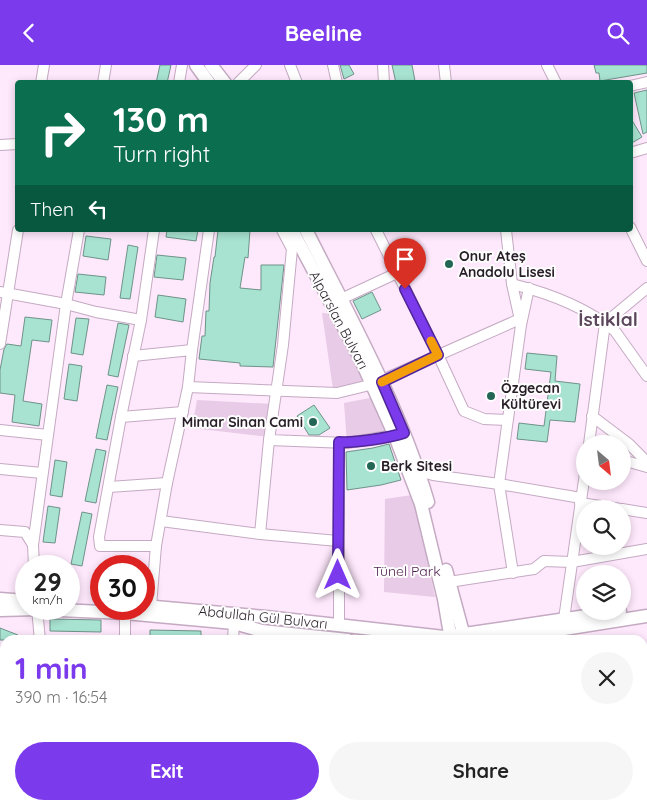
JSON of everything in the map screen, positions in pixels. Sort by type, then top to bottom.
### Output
[{"type":"main road","points":[[196,65],[207,80]]},
{"type":"main road","points":[[211,65],[223,80]]},
{"type":"main road","name":"Alparslan Bulvarı","points":[[292,232],[296,247],[377,383]]},
{"type":"main road","name":"Alparslan Bulvarı","points":[[307,232],[341,299],[399,435],[418,471],[449,582],[457,635]]},
{"type":"main road","name":"Alparslan Bulvarı","points":[[399,435],[421,504],[444,599],[456,635]]},
{"type":"main road","name":"Abdullah Gül Bulvarı","points":[[0,599],[15,602]]},
{"type":"main road","name":"Abdullah Gül Bulvarı","points":[[155,607],[425,635]]},
{"type":"main road","name":"Abdullah Gül Bulvarı","points":[[631,609],[647,607]]},
{"type":"main road","name":"Abdullah Gül Bulvarı","points":[[0,611],[15,608]]},
{"type":"main road","name":"Abdullah Gül Bulvarı","points":[[155,616],[234,623],[260,635]]},
{"type":"main road","points":[[526,635],[647,616]]},
{"type":"main road","name":"Abdullah Gül Bulvarı","points":[[474,635],[576,617]]},
{"type":"street","points":[[42,80],[44,65]]},
{"type":"street","points":[[104,80],[106,65]]},
{"type":"street","points":[[180,80],[182,65]]},
{"type":"street","points":[[241,80],[256,65]]},
{"type":"street","points":[[290,65],[295,80]]},
{"type":"street","points":[[333,65],[336,80]]},
{"type":"street","points":[[383,65],[384,80]]},
{"type":"street","points":[[444,65],[446,80]]},
{"type":"street","points":[[547,65],[554,80]]},
{"type":"street","points":[[633,85],[647,82]]},
{"type":"street","points":[[0,145],[15,144]]},
{"type":"street","points":[[633,152],[647,148]]},
{"type":"street","points":[[0,345],[4,293],[18,232]]},
{"type":"street","points":[[33,555],[33,545],[42,473],[66,304],[79,232]]},
{"type":"street","points":[[154,232],[141,320],[99,537],[100,545],[156,546]]},
{"type":"street","points":[[155,555],[167,483],[188,387],[209,232]]},
{"type":"street","points":[[260,534],[269,440],[296,247],[284,232]]},
{"type":"street","points":[[377,232],[464,411],[484,419],[507,420]]},
{"type":"street","points":[[506,232],[512,284],[521,322]]},
{"type":"street","points":[[632,232],[647,261]]},
{"type":"street","points":[[341,299],[397,273]]},
{"type":"street","points":[[512,284],[529,288],[572,305],[605,323],[615,331],[647,376]]},
{"type":"street","points":[[513,573],[499,484],[521,322],[529,288]]},
{"type":"street","points":[[590,435],[605,323],[647,288]]},
{"type":"street","points":[[4,293],[141,320]]},
{"type":"street","points":[[188,387],[337,393],[377,383],[438,355],[521,322]]},
{"type":"street","points":[[133,356],[192,350]]},
{"type":"street","points":[[121,417],[183,412]]},
{"type":"street","points":[[592,416],[629,444],[647,462]]},
{"type":"street","points":[[0,430],[48,435]]},
{"type":"street","points":[[269,440],[347,443],[399,435]]},
{"type":"street","points":[[339,442],[339,626]]},
{"type":"street","points":[[631,463],[647,467]]},
{"type":"street","points":[[0,469],[42,473]]},
{"type":"street","points":[[418,471],[581,500],[582,490]]},
{"type":"street","points":[[109,487],[167,483]]},
{"type":"street","points":[[631,510],[647,513]]},
{"type":"street","points":[[161,521],[260,534],[338,541]]},
{"type":"street","points":[[0,531],[25,533],[33,545]]},
{"type":"street","points":[[564,619],[576,535]]},
{"type":"street","points":[[449,582],[534,569],[544,561],[572,563],[647,549]]},
{"type":"street","points":[[35,620],[39,635]]},
{"type":"street","points":[[125,620],[125,635]]},
{"type":"street","points":[[233,635],[234,623]]},
{"type":"green space","points":[[322,313],[333,314],[365,382],[333,389]]},
{"type":"green space","points":[[375,397],[389,436],[347,443],[344,403]]},
{"type":"green space","points":[[197,400],[272,404],[269,437],[192,428]]},
{"type":"green space","name":"Tünel Park","points":[[412,495],[435,597],[384,592],[385,499]]},
{"type":"building","points":[[160,65],[171,65],[168,80],[157,80]]},
{"type":"building","points":[[340,65],[349,65],[354,74],[344,79]]},
{"type":"building","points":[[392,65],[412,65],[415,80],[395,80]]},
{"type":"building","points":[[594,65],[647,65],[647,73],[606,80],[600,80],[599,73],[596,73]]},
{"type":"building","points":[[647,90],[647,132],[643,134],[634,93]]},
{"type":"building","points":[[633,122],[642,137],[633,142]]},
{"type":"building","points":[[167,232],[198,232],[196,241],[166,237]]},
{"type":"building","points":[[218,232],[250,232],[248,258],[245,257],[240,288],[261,290],[261,265],[284,265],[273,367],[240,366],[240,363],[199,359],[202,336],[205,336],[206,311],[209,311],[210,283]]},
{"type":"building","points":[[86,236],[111,239],[108,260],[83,256]]},
{"type":"building","points":[[128,245],[138,247],[130,299],[120,298]]},
{"type":"building","points":[[157,255],[186,258],[183,280],[154,277]]},
{"type":"building","points":[[78,274],[106,277],[104,295],[75,292]]},
{"type":"building","points":[[372,292],[381,310],[362,319],[353,301]]},
{"type":"building","points":[[158,295],[186,299],[183,322],[155,317]]},
{"type":"building","points":[[25,317],[52,320],[49,342],[32,340],[23,401],[42,404],[39,426],[12,422],[15,395],[0,393],[0,370],[4,349],[7,344],[21,346]]},
{"type":"building","points":[[76,318],[89,319],[83,355],[71,353]]},
{"type":"building","points":[[118,323],[129,325],[118,377],[108,375]]},
{"type":"building","points":[[527,353],[557,356],[555,381],[580,384],[575,422],[550,420],[547,442],[517,439],[519,423],[544,426],[551,372],[525,369]]},
{"type":"building","points":[[69,364],[82,366],[77,401],[64,399]]},
{"type":"building","points":[[107,385],[118,387],[107,440],[96,438]]},
{"type":"building","name":"Mimar Sinan Cami","points":[[314,405],[330,428],[319,435],[309,435],[297,416]]},
{"type":"building","name":"Berk Sitesi","points":[[389,444],[401,480],[347,490],[346,452]]},
{"type":"building","points":[[96,449],[106,451],[96,503],[85,501]]},
{"type":"building","points":[[55,460],[67,462],[62,497],[50,495]]},
{"type":"building","points":[[48,506],[60,508],[55,543],[43,542]]},
{"type":"building","points":[[82,512],[92,514],[82,566],[80,566],[80,555],[73,555]]},
{"type":"building","points":[[50,620],[101,620],[101,632],[50,631]]},
{"type":"building","points":[[0,628],[18,635],[0,635]]},
{"type":"building","points":[[150,630],[201,631],[201,635],[150,635]]},
{"type":"slow traffic","points":[[382,382],[438,355],[431,341]]},
{"type":"place","name":"Onur Ateş Anadolu Lisesi","points":[[449,264]]},
{"type":"place","name":"Özgecan Kültürevi","points":[[491,396]]},
{"type":"place","name":"Mimar Sinan Cami","points":[[313,422]]},
{"type":"place","name":"Berk Sitesi","points":[[371,466]]},
{"type":"district","name":"İstiklal","points":[[608,319]]},
{"type":"route","points":[[338,575],[339,442],[347,443],[404,433],[382,382],[438,355],[405,289]]}]
